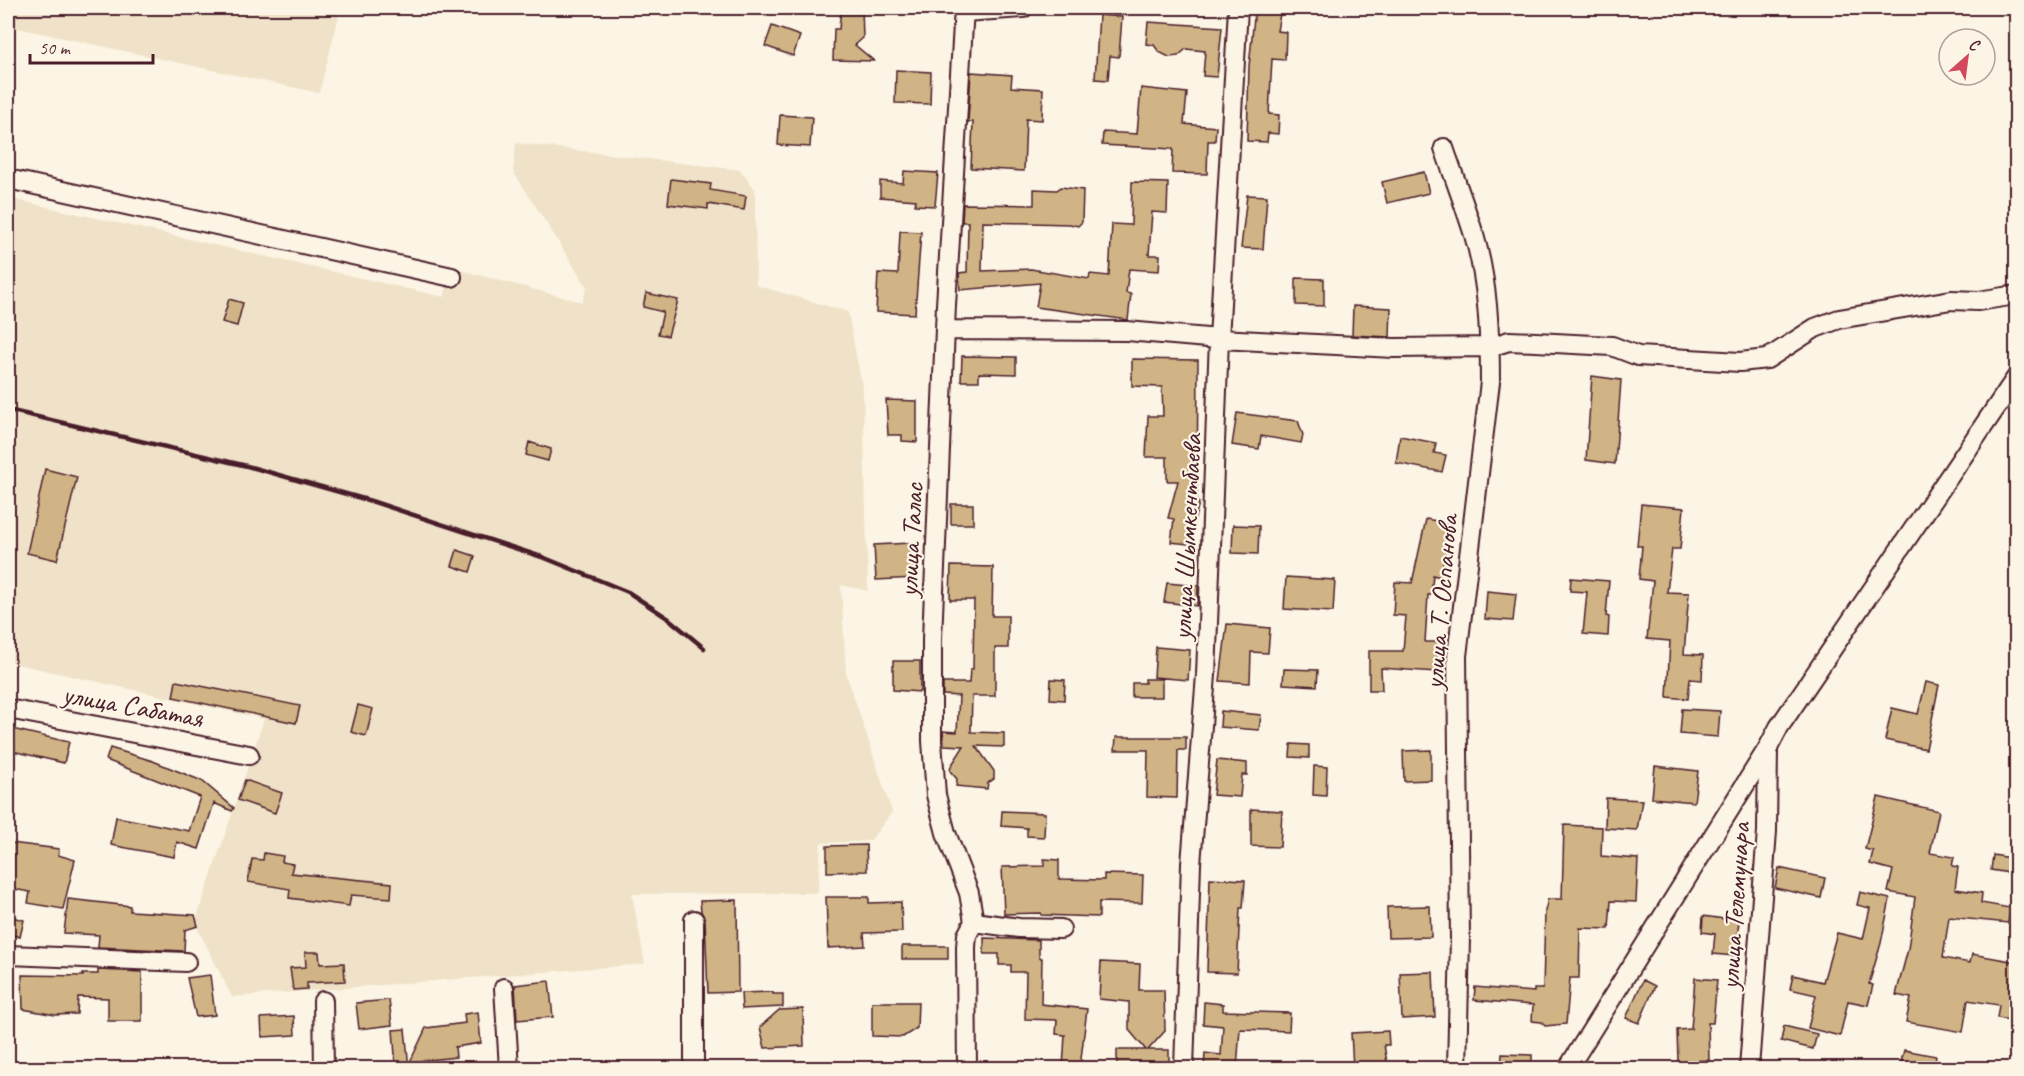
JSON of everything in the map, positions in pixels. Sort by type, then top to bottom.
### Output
[{"type":"street","points":[[964,10],[1023,8]]},
{"type":"street","name":"улица Шымкентбаева","points":[[1184,1068],[1191,864],[1211,573],[1219,339],[1238,8]]},
{"type":"street","name":"улица Талас","points":[[964,10],[932,639],[932,741],[936,795],[946,833],[969,893],[974,922],[966,947],[967,1068]]},
{"type":"street","name":"улица Т. Оспанова","points":[[1444,148],[1475,237],[1486,294],[1490,347],[1490,382],[1457,656],[1460,938],[1457,1068]]},
{"type":"street","points":[[8,179],[452,277]]},
{"type":"street","points":[[946,330],[1127,331],[1219,339],[1394,348],[1490,347],[1509,341],[1586,344],[1612,346],[1638,356],[1740,363],[1767,359],[1815,328],[1839,319],[1951,300],[1978,301],[2016,295]]},
{"type":"street","points":[[1568,1068],[1779,727],[2016,378]]},
{"type":"street","name":"улица Сабатая","points":[[8,709],[249,755]]},
{"type":"street","name":"улица Телемунара","points":[[1749,1068],[1767,831],[1768,748]]},
{"type":"street","points":[[693,1068],[694,920]]},
{"type":"street","points":[[974,922],[1019,928],[1061,928]]},
{"type":"street","points":[[8,955],[186,962]]},
{"type":"street","points":[[504,988],[509,1068]]},
{"type":"street","points":[[323,1001],[324,1068]]},
{"type":"shaded area","points":[[8,8],[341,8],[319,93],[8,26]]},
{"type":"shaded area","points":[[516,143],[740,170],[755,189],[756,285],[848,312],[863,391],[868,591],[841,585],[846,673],[892,812],[870,841],[821,843],[818,893],[632,894],[645,964],[232,997],[195,923],[264,719],[8,662],[8,198],[444,297],[452,268],[582,302],[587,287],[513,171]]},
{"type":"building","points":[[841,8],[862,8],[863,38],[855,45],[874,61],[833,60],[834,29],[839,29]]},
{"type":"building","points":[[1255,8],[1281,8],[1277,31],[1286,32],[1285,60],[1272,59],[1269,114],[1279,115],[1278,134],[1268,133],[1267,142],[1247,141],[1249,66]]},
{"type":"building","points":[[1099,15],[1122,17],[1119,57],[1110,56],[1108,80],[1095,79]]},
{"type":"building","points":[[1148,22],[1222,27],[1217,77],[1203,76],[1205,51],[1186,49],[1178,56],[1169,57],[1159,52],[1154,45],[1146,44]]},
{"type":"building","points":[[772,26],[800,36],[793,56],[765,46]]},
{"type":"building","points":[[896,70],[931,72],[930,104],[895,103]]},
{"type":"building","points":[[971,72],[1012,75],[1011,87],[1043,89],[1042,120],[1026,119],[1024,171],[971,168],[973,122],[968,122]]},
{"type":"building","points":[[1141,88],[1187,93],[1184,124],[1216,127],[1215,141],[1208,141],[1207,174],[1172,173],[1173,149],[1102,145],[1103,132],[1137,134]]},
{"type":"building","points":[[780,115],[812,117],[810,147],[778,145]]},
{"type":"building","points":[[904,171],[938,173],[935,206],[915,205],[916,200],[880,197],[880,181],[903,183]]},
{"type":"building","points":[[1424,172],[1429,193],[1387,203],[1382,182]]},
{"type":"building","points":[[671,179],[711,184],[710,190],[746,196],[744,210],[708,204],[708,209],[668,204]]},
{"type":"building","points":[[1132,182],[1168,183],[1167,213],[1152,212],[1149,255],[1160,255],[1159,271],[1129,269],[1126,293],[1131,294],[1128,320],[1036,307],[1040,283],[960,290],[959,273],[967,272],[968,222],[962,222],[963,204],[1034,205],[1034,189],[1057,190],[1061,187],[1083,190],[1082,222],[1078,226],[983,222],[982,271],[1031,269],[1089,279],[1090,274],[1109,276],[1112,224],[1131,225]]},
{"type":"building","points":[[1247,195],[1267,196],[1263,249],[1241,248]]},
{"type":"building","points":[[900,231],[921,232],[915,314],[876,312],[878,273],[898,274]]},
{"type":"building","points":[[1296,278],[1324,279],[1324,306],[1296,305]]},
{"type":"building","points":[[646,293],[678,300],[668,336],[658,334],[663,312],[643,307]]},
{"type":"building","points":[[229,299],[243,303],[237,326],[222,322]]},
{"type":"building","points":[[1353,306],[1391,308],[1390,337],[1352,335]]},
{"type":"building","points":[[962,356],[1016,357],[1016,374],[979,373],[979,381],[961,381]]},
{"type":"building","points":[[1132,359],[1198,360],[1197,502],[1199,503],[1188,544],[1171,542],[1174,519],[1168,518],[1178,481],[1167,481],[1167,457],[1146,457],[1148,416],[1163,416],[1162,387],[1132,386]]},
{"type":"building","points":[[1592,376],[1621,380],[1615,464],[1586,460]]},
{"type":"building","points":[[886,400],[917,401],[917,442],[902,441],[902,435],[888,435]]},
{"type":"building","points":[[1237,413],[1298,421],[1303,435],[1301,443],[1261,436],[1259,449],[1232,445]]},
{"type":"building","points":[[1400,436],[1436,443],[1434,453],[1446,455],[1442,472],[1396,463]]},
{"type":"building","points":[[529,442],[551,449],[548,461],[526,455]]},
{"type":"building","points":[[45,469],[77,477],[57,560],[27,553]]},
{"type":"building","points":[[951,504],[973,504],[973,524],[951,524]]},
{"type":"building","points":[[1641,504],[1684,508],[1680,549],[1672,549],[1667,592],[1689,593],[1684,654],[1703,655],[1702,680],[1690,679],[1688,699],[1667,697],[1670,641],[1647,639],[1653,581],[1639,579],[1642,546],[1637,546]]},
{"type":"building","points":[[1426,519],[1447,523],[1444,538],[1449,539],[1440,577],[1433,575],[1431,595],[1428,595],[1425,642],[1438,642],[1436,672],[1381,668],[1382,690],[1369,690],[1369,651],[1403,651],[1406,616],[1393,615],[1395,582],[1412,583]]},
{"type":"building","points":[[1233,525],[1259,526],[1258,554],[1232,553]]},
{"type":"building","points":[[910,543],[915,578],[876,580],[874,545]]},
{"type":"building","points":[[457,550],[475,556],[470,572],[452,566]]},
{"type":"building","points":[[951,566],[993,567],[992,616],[1008,616],[1008,648],[995,648],[995,696],[972,696],[971,732],[1004,733],[1004,747],[976,746],[994,771],[994,779],[988,783],[987,789],[956,786],[957,779],[950,771],[951,766],[964,746],[944,745],[943,731],[957,732],[959,696],[943,695],[943,683],[969,683],[970,669],[973,669],[974,600],[950,600]]},
{"type":"building","points":[[1286,577],[1335,580],[1333,612],[1284,609]]},
{"type":"building","points":[[1571,578],[1609,581],[1606,616],[1609,617],[1608,636],[1583,634],[1587,592],[1570,591]]},
{"type":"building","points":[[1167,583],[1198,586],[1197,606],[1164,602]]},
{"type":"building","points":[[1487,591],[1516,594],[1513,621],[1485,619]]},
{"type":"building","points":[[1227,624],[1270,628],[1268,653],[1251,652],[1250,683],[1220,681]]},
{"type":"building","points":[[1156,647],[1190,650],[1188,680],[1154,677]]},
{"type":"building","points":[[893,661],[920,661],[920,692],[893,690]]},
{"type":"building","points":[[1284,669],[1318,670],[1317,686],[1283,684]]},
{"type":"building","points":[[1051,679],[1065,680],[1064,700],[1050,699]]},
{"type":"building","points":[[1145,679],[1162,679],[1162,697],[1132,697],[1132,683],[1145,683]]},
{"type":"building","points":[[176,681],[300,706],[296,723],[173,697]]},
{"type":"building","points":[[1926,682],[1939,685],[1926,749],[1885,740],[1892,708],[1918,714]]},
{"type":"building","points":[[358,705],[373,709],[366,736],[351,732]]},
{"type":"building","points":[[1682,709],[1720,711],[1718,737],[1680,734]]},
{"type":"building","points":[[1221,711],[1261,715],[1259,730],[1220,727]]},
{"type":"building","points":[[8,728],[69,742],[64,763],[8,750]]},
{"type":"building","points":[[1116,737],[1186,737],[1186,750],[1178,750],[1177,798],[1147,797],[1148,750],[1115,750]]},
{"type":"building","points":[[1291,744],[1309,745],[1309,758],[1290,757]]},
{"type":"building","points":[[110,748],[153,761],[202,781],[234,808],[232,811],[214,803],[199,849],[177,842],[174,857],[111,845],[116,817],[189,831],[200,797],[106,760]]},
{"type":"building","points":[[1431,750],[1431,780],[1404,781],[1403,751]]},
{"type":"building","points":[[1217,760],[1247,763],[1247,775],[1242,775],[1240,797],[1213,795]]},
{"type":"building","points":[[1314,766],[1327,767],[1326,796],[1313,795]]},
{"type":"building","points":[[1655,766],[1698,771],[1694,802],[1652,798]]},
{"type":"building","points":[[245,780],[282,793],[275,813],[238,800]]},
{"type":"building","points":[[1878,797],[1939,811],[1930,853],[1954,857],[1952,866],[1958,867],[1955,889],[1982,893],[1981,903],[2010,908],[2008,923],[1949,917],[1943,958],[1970,963],[1972,954],[2016,962],[2016,1021],[1997,1018],[1999,1005],[1968,1000],[1963,1032],[1906,1022],[1911,998],[1896,995],[1908,949],[1915,897],[1888,892],[1893,870],[1870,864],[1873,851],[1865,849]]},
{"type":"building","points":[[1606,798],[1642,800],[1637,830],[1605,828]]},
{"type":"building","points":[[1251,809],[1282,811],[1280,847],[1251,846]]},
{"type":"building","points":[[1002,811],[1045,813],[1044,837],[1027,836],[1027,828],[1001,826]]},
{"type":"building","points":[[1564,825],[1602,827],[1601,856],[1638,859],[1636,902],[1611,901],[1609,929],[1580,928],[1579,978],[1570,978],[1566,1024],[1545,1026],[1541,1022],[1532,1021],[1533,1005],[1474,1000],[1475,987],[1534,992],[1534,989],[1543,989],[1545,911],[1548,899],[1562,899]]},
{"type":"building","points":[[8,844],[59,849],[58,855],[75,860],[63,909],[28,903],[30,892],[8,888]]},
{"type":"building","points":[[866,845],[867,871],[827,872],[827,846]]},
{"type":"building","points":[[264,853],[283,856],[282,862],[293,864],[291,873],[392,883],[391,898],[351,895],[349,906],[289,898],[290,889],[248,882],[252,859],[263,860]]},
{"type":"building","points":[[1993,855],[2016,859],[2016,874],[1991,870]]},
{"type":"building","points":[[1044,859],[1059,860],[1059,879],[1104,880],[1104,874],[1143,875],[1142,903],[1099,902],[1099,917],[1041,915],[1041,913],[1004,914],[1002,867],[1044,866]]},
{"type":"building","points":[[1779,868],[1825,878],[1821,898],[1775,888]]},
{"type":"building","points":[[1210,878],[1245,880],[1243,908],[1240,908],[1237,973],[1207,972]]},
{"type":"building","points":[[1860,892],[1890,899],[1881,943],[1869,984],[1873,985],[1868,1005],[1848,1001],[1840,1036],[1808,1028],[1816,995],[1790,989],[1793,975],[1823,982],[1837,933],[1863,939],[1870,908],[1857,905]]},
{"type":"building","points":[[826,897],[869,897],[869,903],[901,902],[902,932],[864,933],[865,946],[828,948]]},
{"type":"building","points":[[68,899],[130,906],[130,911],[195,915],[198,926],[185,930],[184,951],[98,947],[99,935],[64,933]]},
{"type":"building","points":[[737,900],[738,992],[708,993],[705,920],[700,901]]},
{"type":"building","points":[[1430,906],[1431,937],[1388,938],[1387,907]]},
{"type":"building","points":[[8,916],[24,920],[20,937],[8,934]]},
{"type":"building","points":[[1703,916],[1739,921],[1735,956],[1713,954],[1715,934],[1702,932]]},
{"type":"building","points":[[984,938],[1039,940],[1039,958],[1042,958],[1041,1004],[1087,1009],[1080,1067],[1063,1067],[1065,1035],[1056,1034],[1057,1020],[1025,1019],[1026,972],[1011,972],[1011,965],[999,965],[999,954],[984,954]]},
{"type":"building","points":[[902,946],[948,946],[948,959],[902,959]]},
{"type":"building","points":[[305,952],[319,952],[320,964],[344,963],[345,981],[307,983],[307,989],[293,990],[290,968],[306,967]]},
{"type":"building","points":[[1101,962],[1140,964],[1139,990],[1164,990],[1165,1031],[1148,1050],[1169,1050],[1169,1068],[1117,1068],[1117,1050],[1146,1050],[1129,1030],[1129,1002],[1099,999]]},
{"type":"building","points":[[98,970],[142,972],[142,1021],[108,1021],[108,998],[78,997],[77,1014],[55,1015],[23,1009],[22,975],[83,976],[83,974],[98,974]]},
{"type":"building","points":[[1433,972],[1435,1017],[1402,1019],[1400,973]]},
{"type":"building","points":[[210,975],[215,1015],[196,1017],[187,978]]},
{"type":"building","points":[[1695,978],[1717,980],[1713,1023],[1708,1023],[1709,1060],[1678,1062],[1677,1030],[1691,1029]]},
{"type":"building","points":[[1643,980],[1655,986],[1639,1023],[1626,1018]]},
{"type":"building","points":[[549,981],[553,1017],[517,1020],[515,985]]},
{"type":"building","points":[[773,992],[773,994],[783,994],[783,1007],[742,1009],[741,993]]},
{"type":"building","points":[[389,1000],[392,1025],[359,1029],[356,1003]]},
{"type":"building","points":[[872,1002],[918,1002],[917,1028],[903,1037],[872,1036]]},
{"type":"building","points":[[1204,1002],[1223,1004],[1223,1011],[1290,1013],[1289,1031],[1240,1029],[1237,1068],[1204,1068],[1205,1053],[1221,1055],[1223,1026],[1203,1024]]},
{"type":"building","points":[[803,1009],[804,1046],[765,1048],[760,1027],[779,1010]]},
{"type":"building","points":[[478,1012],[481,1043],[455,1047],[456,1057],[410,1062],[426,1028],[465,1023],[464,1014]]},
{"type":"building","points":[[294,1016],[295,1035],[262,1037],[261,1018]]},
{"type":"building","points":[[1784,1026],[1817,1034],[1813,1049],[1781,1041]]},
{"type":"building","points":[[405,1029],[409,1068],[396,1068],[393,1030]]},
{"type":"building","points":[[1388,1031],[1389,1045],[1384,1045],[1388,1068],[1353,1068],[1351,1033]]},
{"type":"building","points":[[1904,1050],[1936,1056],[1934,1068],[1901,1062]]},
{"type":"building","points":[[1502,1054],[1532,1055],[1532,1068],[1501,1068]]},
{"type":"railway","points":[[8,410],[247,466],[371,501],[545,558],[628,592],[669,619],[704,648]]}]
